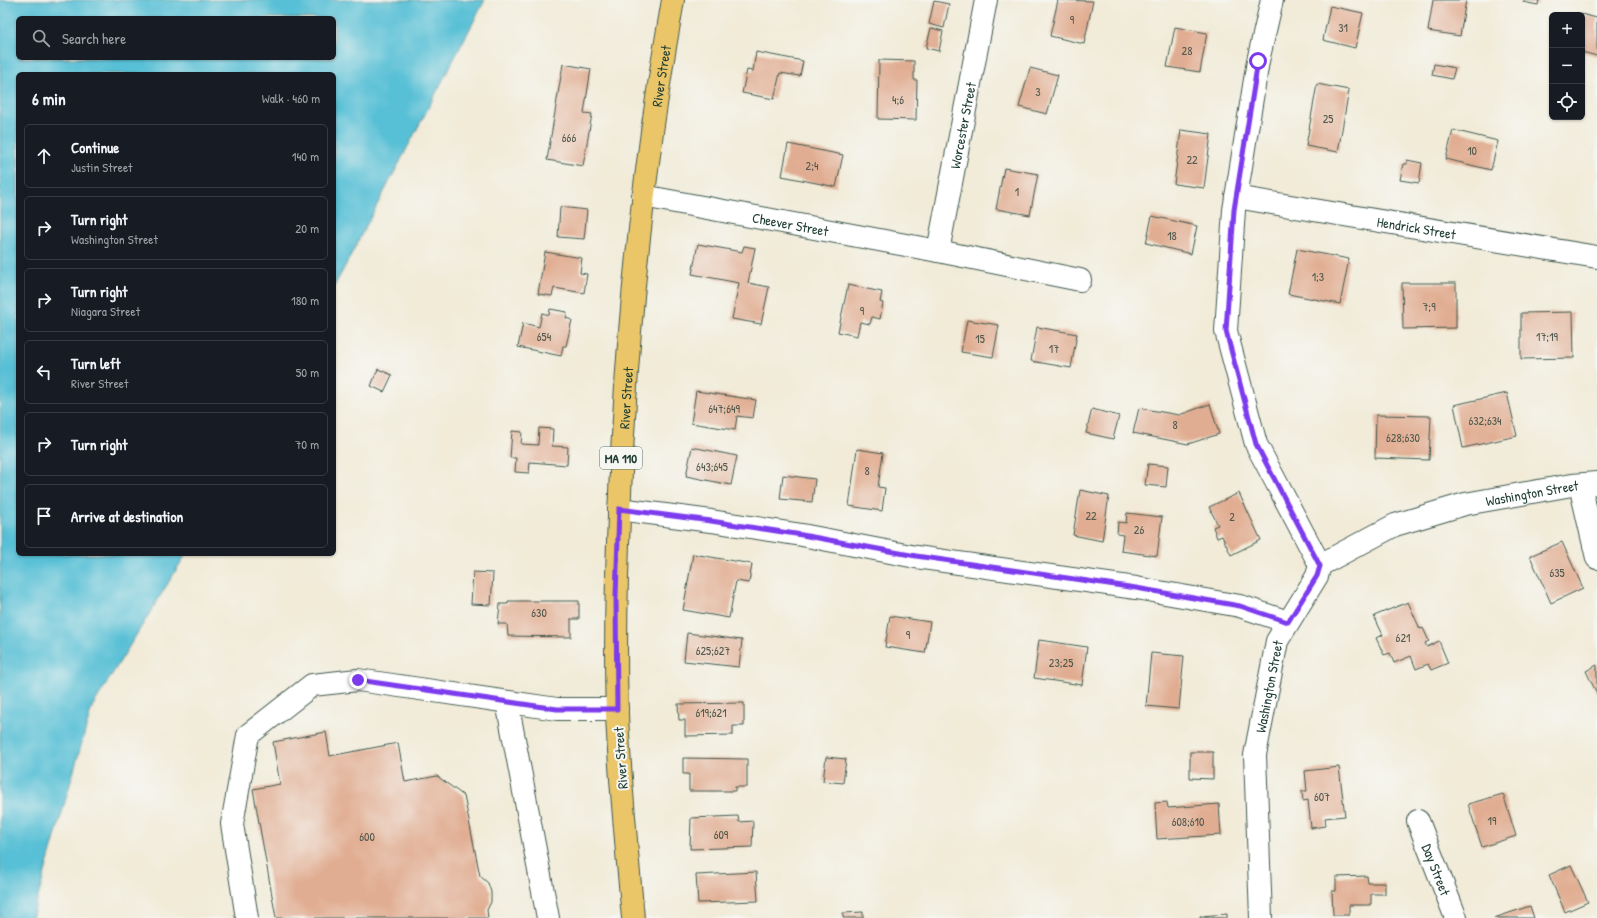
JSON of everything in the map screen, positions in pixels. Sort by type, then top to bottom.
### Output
[{"type":"main road","name":"River Street","points":[[633,918],[617,709],[616,596],[619,509],[629,339],[643,196],[663,54],[673,0]]},
{"type":"street","name":"Worcester Street","points":[[938,251],[986,0]]},
{"type":"street","points":[[1272,0],[1258,61],[1234,210],[1226,331],[1256,444],[1320,566]]},
{"type":"street","name":"Cheever Street","points":[[643,196],[938,251],[1080,280]]},
{"type":"street","name":"Hendrick Street","points":[[1236,197],[1597,257]]},
{"type":"street","points":[[1589,484],[1597,558]]},
{"type":"street","name":"Washington Street","points":[[1261,918],[1255,755],[1277,641],[1317,576],[1320,566],[1395,525],[1465,504],[1589,484]]},
{"type":"street","points":[[619,509],[711,521],[795,534],[916,556],[1159,592],[1240,606],[1288,622]]},
{"type":"street","points":[[247,918],[232,824],[248,735],[312,685],[358,680],[557,709],[617,709]]},
{"type":"street","points":[[507,702],[548,918]]},
{"type":"street","name":"Day Street","points":[[1418,821],[1456,918]]},
{"type":"water","points":[[0,0],[485,0],[336,283],[336,72],[16,72],[16,556],[185,556],[92,707],[32,918],[0,918]]},
{"type":"building","points":[[1058,0],[1093,1],[1084,44],[1050,36]]},
{"type":"building","points":[[1433,0],[1466,0],[1460,36],[1428,31]]},
{"type":"building","points":[[1524,0],[1539,0],[1538,5],[1523,2]]},
{"type":"building","points":[[934,1],[949,4],[944,28],[929,24]]},
{"type":"building","points":[[1330,6],[1363,13],[1355,48],[1323,40]]},
{"type":"building","points":[[1585,15],[1597,18],[1597,56],[1585,53]]},
{"type":"building","points":[[1175,27],[1207,33],[1200,72],[1167,67]]},
{"type":"building","points":[[931,28],[943,31],[939,51],[926,48]]},
{"type":"building","points":[[756,52],[803,61],[800,76],[780,73],[774,99],[742,93],[747,70],[753,71]]},
{"type":"building","points":[[879,60],[914,61],[914,80],[917,80],[916,120],[878,119]]},
{"type":"building","points":[[563,64],[591,69],[584,113],[592,114],[583,166],[547,160]]},
{"type":"building","points":[[1434,64],[1455,68],[1452,79],[1432,75]]},
{"type":"building","points":[[1030,68],[1058,75],[1047,114],[1019,107]]},
{"type":"building","points":[[1317,84],[1349,90],[1338,152],[1306,146]]},
{"type":"building","points":[[1181,130],[1211,134],[1204,188],[1174,184]]},
{"type":"building","points":[[1453,130],[1498,141],[1491,170],[1446,159]]},
{"type":"building","points":[[788,144],[843,155],[836,187],[782,176]]},
{"type":"building","points":[[1407,160],[1422,163],[1419,183],[1400,180],[1403,164],[1407,164]]},
{"type":"building","points":[[1004,168],[1038,174],[1030,215],[996,209]]},
{"type":"building","points":[[560,207],[587,210],[584,239],[558,237]]},
{"type":"building","points":[[1152,216],[1197,226],[1191,254],[1146,243]]},
{"type":"building","points":[[698,244],[742,252],[744,246],[755,248],[748,283],[769,287],[761,324],[732,319],[739,283],[692,274]]},
{"type":"building","points":[[1297,249],[1349,259],[1340,304],[1288,294]]},
{"type":"building","points":[[545,252],[582,258],[580,273],[587,274],[584,293],[554,288],[552,296],[538,294]]},
{"type":"building","points":[[1402,283],[1456,283],[1456,328],[1403,329]]},
{"type":"building","points":[[848,285],[882,292],[880,302],[883,303],[880,319],[872,317],[870,324],[860,322],[857,336],[838,332]]},
{"type":"building","points":[[550,309],[567,312],[566,318],[572,320],[566,346],[563,346],[561,356],[518,347],[523,323],[539,327],[542,313],[549,315]]},
{"type":"building","points":[[1573,312],[1574,358],[1521,359],[1521,313]]},
{"type":"building","points":[[967,320],[999,325],[993,357],[961,352]]},
{"type":"building","points":[[1037,327],[1077,334],[1071,368],[1031,361]]},
{"type":"building","points":[[378,369],[392,375],[384,392],[371,386]]},
{"type":"building","points":[[696,391],[756,400],[753,418],[737,416],[735,430],[691,423]]},
{"type":"building","points":[[1507,393],[1517,436],[1463,448],[1454,405]]},
{"type":"building","points":[[1210,404],[1219,434],[1188,444],[1133,433],[1139,408],[1179,415]]},
{"type":"building","points":[[1092,409],[1119,416],[1113,439],[1086,433]]},
{"type":"building","points":[[1376,415],[1431,416],[1429,460],[1375,458]]},
{"type":"building","points":[[539,428],[553,429],[552,446],[568,447],[567,465],[530,462],[529,473],[515,472],[516,458],[510,458],[512,431],[522,432],[521,444],[538,445]]},
{"type":"building","points":[[692,447],[737,456],[731,485],[686,476]]},
{"type":"building","points":[[857,449],[883,453],[878,487],[885,488],[882,511],[849,506]]},
{"type":"building","points":[[1148,464],[1168,466],[1166,487],[1145,485]]},
{"type":"building","points":[[783,475],[815,479],[812,502],[780,499]]},
{"type":"building","points":[[1080,490],[1109,496],[1102,541],[1073,535]]},
{"type":"building","points":[[1239,493],[1261,540],[1231,555],[1222,536],[1217,538],[1213,527],[1218,525],[1209,507]]},
{"type":"building","points":[[1127,513],[1162,517],[1157,556],[1121,551],[1123,535],[1117,534],[1118,522],[1126,523]]},
{"type":"building","points":[[1562,542],[1583,588],[1551,603],[1530,556]]},
{"type":"building","points":[[693,554],[752,564],[749,583],[736,581],[729,618],[683,610]]},
{"type":"building","points":[[473,572],[493,573],[491,605],[471,604]]},
{"type":"building","points":[[508,601],[579,601],[579,619],[571,619],[571,637],[508,636],[507,624],[498,624],[500,604],[508,604]]},
{"type":"building","points":[[1408,602],[1420,629],[1423,628],[1429,641],[1425,643],[1427,647],[1439,641],[1448,663],[1431,670],[1428,664],[1416,669],[1411,656],[1394,663],[1390,653],[1384,655],[1376,638],[1383,635],[1374,616]]},
{"type":"building","points":[[890,616],[930,622],[925,653],[885,647]]},
{"type":"building","points":[[687,633],[742,640],[739,667],[684,661]]},
{"type":"building","points":[[1039,640],[1087,647],[1082,685],[1034,678]]},
{"type":"building","points":[[1151,653],[1184,656],[1179,709],[1146,706]]},
{"type":"building","points":[[1597,665],[1597,694],[1586,671]]},
{"type":"building","points":[[744,703],[744,726],[733,726],[733,735],[685,736],[685,720],[679,720],[678,704]]},
{"type":"building","points":[[326,732],[330,756],[398,743],[405,782],[437,776],[464,796],[480,876],[488,883],[491,892],[491,902],[487,910],[488,918],[276,918],[253,789],[280,784],[273,742]]},
{"type":"building","points":[[1190,752],[1213,752],[1213,779],[1190,778]]},
{"type":"building","points":[[826,757],[846,759],[843,783],[823,781]]},
{"type":"building","points":[[683,758],[747,759],[747,787],[735,787],[735,791],[689,791],[689,774],[683,774]]},
{"type":"building","points":[[1339,767],[1345,816],[1325,818],[1326,826],[1311,828],[1308,800],[1303,801],[1302,791],[1307,791],[1305,771]]},
{"type":"building","points":[[1503,794],[1516,836],[1482,847],[1468,804]]},
{"type":"building","points":[[1167,802],[1168,808],[1219,804],[1221,835],[1157,839],[1155,803]]},
{"type":"building","points":[[738,816],[739,822],[753,821],[752,847],[690,849],[691,818]]},
{"type":"building","points":[[1571,865],[1588,902],[1565,912],[1549,875]]},
{"type":"building","points":[[756,872],[758,901],[698,903],[696,875]]},
{"type":"building","points":[[1367,876],[1368,883],[1385,883],[1385,894],[1371,894],[1371,905],[1349,905],[1349,915],[1333,915],[1332,891],[1336,891],[1336,877]]},
{"type":"building","points":[[1530,906],[1534,918],[1494,918]]},
{"type":"building","points":[[863,912],[863,918],[843,918],[843,913]]},
{"type":"building","points":[[1227,914],[1227,918],[1200,918],[1200,916]]},
{"type":"route","points":[[358,680],[557,709],[617,709],[616,596],[619,509],[711,521],[802,535],[916,556],[1136,588],[1240,606],[1288,622],[1317,576],[1320,566],[1256,444],[1226,331],[1234,210],[1258,61]]}]
